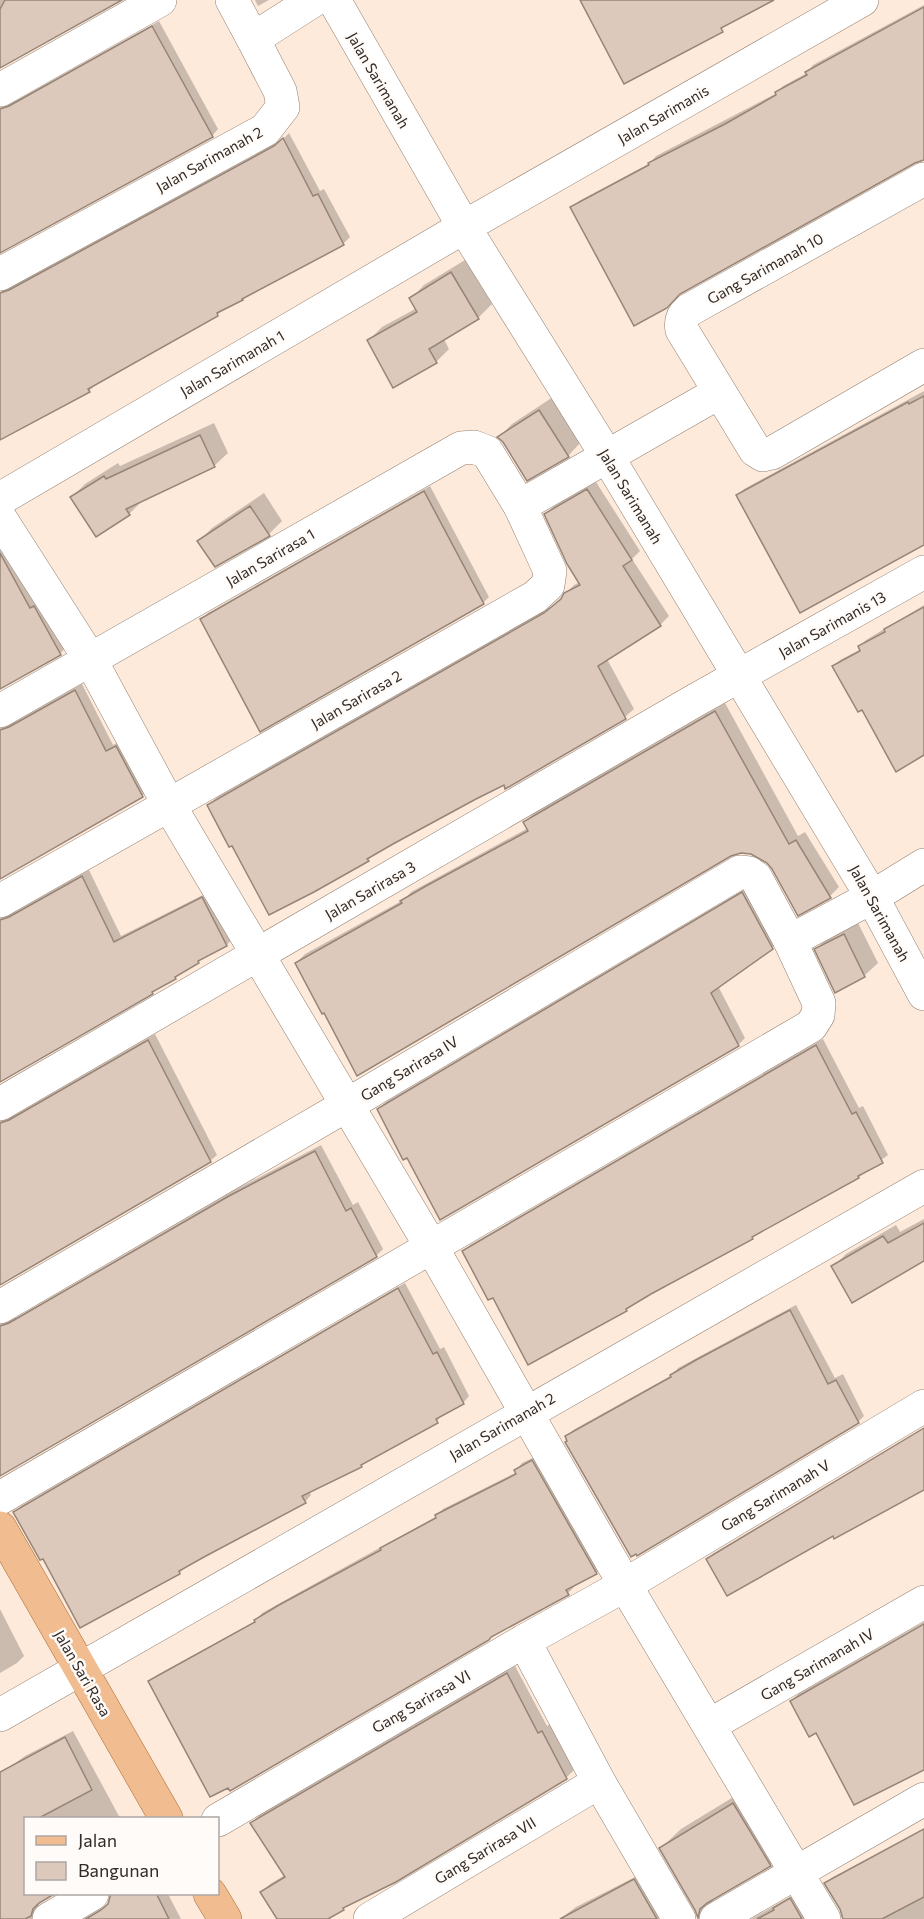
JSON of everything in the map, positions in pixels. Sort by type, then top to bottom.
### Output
[{"type":"main road","name":"Jalan Sari Rasa","points":[[0,1528],[165,1817]]},
{"type":"main road","points":[[211,1895],[225,1919]]},
{"type":"street","points":[[0,90],[160,0]]},
{"type":"street","points":[[232,0],[253,39],[314,0]]},
{"type":"street","name":"Jalan Sarimanah","points":[[334,0],[464,227],[607,456],[872,897],[924,994]]},
{"type":"street","name":"Jalan Sarimanis","points":[[464,227],[862,0]]},
{"type":"street","name":"Jalan Sarimanah 2","points":[[0,274],[265,130],[282,106],[280,91],[253,39]]},
{"type":"street","name":"Gang Sarimanah 10","points":[[718,393],[682,330],[681,320],[684,315],[689,310],[924,179]]},
{"type":"street","name":"Jalan Sarimanah 1","points":[[0,499],[464,227]]},
{"type":"street","points":[[520,506],[718,393],[755,450],[767,455],[924,365]]},
{"type":"street","name":"Jalan Sarirasa 1","points":[[0,711],[461,448],[474,447],[487,452],[520,506]]},
{"type":"street","name":"Jalan Sarirasa 2","points":[[0,900],[535,597],[548,585],[550,571],[520,506]]},
{"type":"street","points":[[0,518],[90,659],[169,805],[432,1248],[625,1585],[824,1919]]},
{"type":"street","name":"Jalan Sarimanis 13","points":[[740,676],[924,572]]},
{"type":"street","name":"Jalan Sarirasa 3","points":[[0,1104],[740,676]]},
{"type":"street","points":[[0,1498],[811,1026],[818,1015],[819,1003],[790,941],[872,897],[924,865]]},
{"type":"street","name":"Gang Sarirasa IV","points":[[0,1307],[740,872],[749,873],[756,878],[790,941]]},
{"type":"street","name":"Jalan Sarimanah 2","points":[[0,1715],[527,1411],[924,1186]]},
{"type":"street","name":"Gang Sarimanah V","points":[[625,1585],[924,1406]]},
{"type":"street","name":"Gang Sarirasa VI","points":[[219,1819],[524,1641],[625,1585]]},
{"type":"street","name":"Gang Sarimanah IV","points":[[710,1725],[924,1602]]},
{"type":"street","points":[[524,1641],[599,1782],[679,1919]]},
{"type":"street","name":"Gang Sarirasa VII","points":[[370,1919],[599,1782]]},
{"type":"street","points":[[716,1919],[924,1799]]},
{"type":"street","points":[[49,1919],[89,1895]]},
{"type":"building","points":[[5,0],[122,0],[0,68],[0,9]]},
{"type":"building","points":[[580,0],[774,0],[721,28],[723,32],[624,84]]},
{"type":"building","points":[[924,7],[924,160],[680,294],[667,308],[634,326],[570,207],[649,165],[648,163],[725,124],[776,95],[775,92],[807,75],[805,72]]},
{"type":"building","points":[[152,26],[213,137],[0,253],[0,109]]},
{"type":"building","points":[[283,138],[313,196],[318,194],[344,245],[217,313],[218,316],[88,389],[90,392],[0,440],[0,293],[274,146]]},
{"type":"building","points":[[451,272],[479,319],[429,349],[437,363],[393,388],[367,340],[417,312],[409,298]]},
{"type":"building","points":[[924,396],[924,545],[800,613],[736,495],[908,402],[909,404]]},
{"type":"building","points":[[539,410],[569,457],[527,481],[503,442],[497,437]]},
{"type":"building","points":[[200,435],[215,467],[126,509],[130,515],[96,537],[70,497],[104,476],[106,479]]},
{"type":"building","points":[[587,489],[632,560],[623,566],[661,626],[598,666],[626,719],[505,789],[504,785],[476,799],[393,844],[367,859],[369,861],[314,892],[269,915],[207,805],[544,613],[561,599],[564,593],[580,585],[567,564],[544,514]]},
{"type":"building","points":[[424,491],[484,604],[260,732],[200,619]]},
{"type":"building","points":[[250,506],[270,536],[215,567],[197,541]]},
{"type":"building","points":[[0,553],[30,608],[34,606],[61,655],[0,689]]},
{"type":"building","points":[[924,607],[924,755],[896,772],[862,710],[858,712],[832,666],[860,651],[858,646],[885,632],[884,629]]},
{"type":"building","points":[[75,690],[106,751],[116,746],[143,797],[0,879],[0,730]]},
{"type":"building","points":[[715,711],[789,844],[796,840],[831,898],[798,916],[767,863],[751,854],[741,853],[731,856],[357,1076],[295,963],[402,903],[400,901],[426,886],[528,831],[523,822]]},
{"type":"building","points":[[82,876],[114,942],[202,897],[227,946],[198,961],[199,963],[175,977],[176,979],[152,992],[153,994],[0,1082],[0,920]]},
{"type":"building","points":[[742,892],[773,949],[711,993],[739,1046],[440,1220],[407,1158],[403,1160],[377,1109]]},
{"type":"building","points":[[844,934],[865,977],[835,993],[814,949]]},
{"type":"building","points":[[148,1040],[211,1162],[0,1285],[0,1123]]},
{"type":"building","points":[[816,1045],[852,1114],[856,1112],[883,1163],[752,1237],[753,1239],[651,1294],[626,1309],[627,1311],[528,1365],[493,1298],[488,1300],[462,1251]]},
{"type":"building","points":[[315,1151],[346,1211],[351,1208],[377,1257],[0,1476],[0,1326],[9,1323],[229,1196]]},
{"type":"building","points":[[924,1223],[924,1261],[852,1303],[831,1266],[883,1236],[888,1243]]},
{"type":"building","points":[[398,1288],[433,1354],[437,1352],[464,1404],[436,1419],[438,1423],[361,1465],[362,1467],[302,1496],[306,1503],[204,1557],[179,1571],[180,1574],[80,1628],[43,1559],[40,1560],[13,1512]]},
{"type":"building","points":[[790,1310],[828,1384],[836,1380],[859,1423],[637,1556],[636,1554],[631,1557],[565,1442],[567,1441],[565,1436],[671,1377],[670,1375],[696,1360]]},
{"type":"building","points":[[924,1428],[924,1490],[834,1539],[833,1536],[727,1596],[706,1559]]},
{"type":"building","points":[[532,1460],[597,1574],[566,1590],[569,1595],[491,1637],[230,1791],[228,1788],[210,1797],[148,1681],[255,1622],[254,1620],[279,1605],[381,1550],[380,1548],[436,1518],[435,1515],[516,1474],[514,1470]]},
{"type":"building","points":[[924,1624],[924,1770],[854,1805],[816,1733],[809,1737],[790,1701]]},
{"type":"building","points":[[507,1673],[538,1733],[542,1731],[567,1779],[396,1882],[343,1908],[344,1910],[328,1919],[277,1919],[260,1892],[285,1877],[250,1823]]},
{"type":"building","points":[[65,1737],[92,1790],[41,1817],[24,1817],[24,1895],[53,1895],[39,1903],[33,1909],[31,1916],[25,1919],[0,1919],[0,1772]]},
{"type":"building","points":[[733,1803],[771,1866],[707,1903],[700,1909],[698,1918],[659,1848]]},
{"type":"building","points":[[924,1829],[924,1897],[882,1919],[843,1919],[840,1909],[824,1883]]},
{"type":"building","points":[[634,1879],[657,1919],[560,1919]]},
{"type":"building","points":[[110,1895],[157,1895],[169,1919],[86,1919],[108,1904]]},
{"type":"building","points":[[790,1898],[802,1919],[757,1919],[774,1910],[773,1908]]}]
